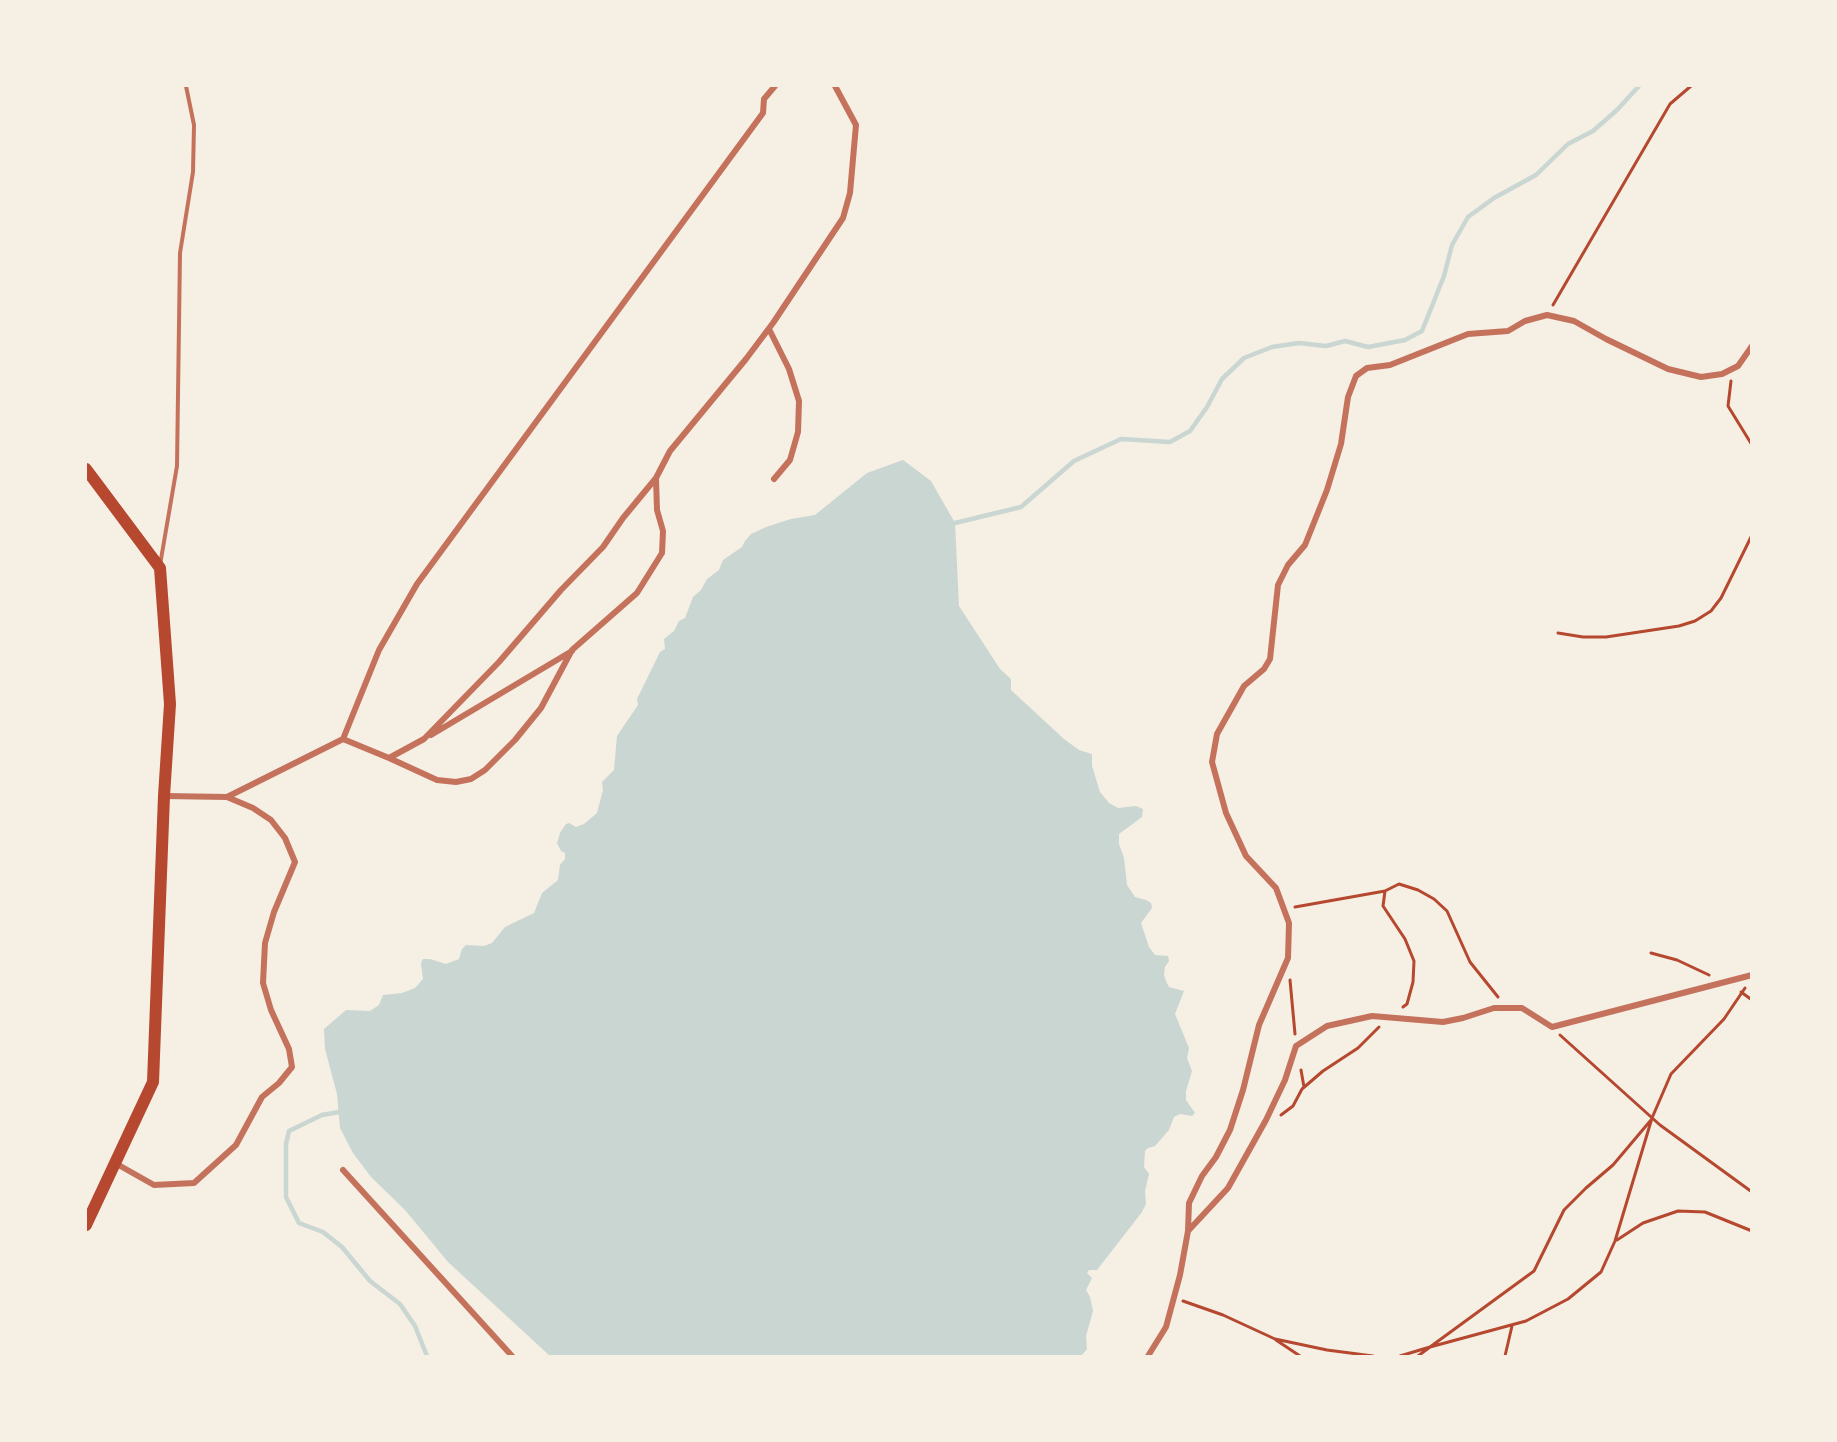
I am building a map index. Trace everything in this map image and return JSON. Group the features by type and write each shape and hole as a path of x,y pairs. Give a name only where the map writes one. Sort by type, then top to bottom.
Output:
{"main road":[{"path":"86,469 159,568 170,704 164,796 153,1082 86,1225"}],"street":[{"path":"227,797 343,739 379,650 417,584 763,113 764,99 775,86"},
{"path":"424,739 499,662 561,590 603,548 623,518 656,478 670,451 769,329 843,218 850,193 856,125 835,86"},
{"path":"1148,1356 1166,1327 1174,1298 1188,1231 1189,1203 1202,1176 1216,1158 1230,1130 1243,1090 1259,1025 1288,958 1289,923 1276,888 1246,856 1226,813 1212,762 1217,734 1244,686 1264,669 1270,659 1278,585 1288,565 1305,545 1327,490 1341,444 1348,397 1356,376 1367,368 1390,365 1468,334 1508,331 1525,321 1547,315 1574,321 1668,369 1701,377 1722,374 1738,366 1752,346"},
{"path":"769,329 789,369 799,401 798,432 790,460 774,479"},
{"path":"389,758 572,650 637,593 662,553 663,531 657,510 656,478"},
{"path":"343,739 437,780 456,782 471,778 485,770 515,740 541,708 572,650"},
{"path":"115,1163 153,1185 194,1183 236,1145 262,1097 279,1083 292,1067 289,1049 271,1010 263,983 264,944 274,912 295,862 285,838 271,820 253,808 227,797 164,796"},
{"path":"1188,1231 1228,1188 1286,1080 1296,1046 1327,1026 1372,1016 1443,1022 1494,1008 1522,1008 1552,1027 1752,975"},
{"path":"344,1170 512,1356"}],"lane":[{"path":"159,568 177,466 180,253 193,172 194,125 186,86"}],"path":[{"path":"1547,315 1670,104 1691,86"},
{"path":"1738,366 1730,384 1728,406 1752,445"},
{"path":"1558,633 1583,637 1606,637 1679,626 1695,621 1711,611 1721,598 1752,535"},
{"path":"1283,909 1385,891 1399,885 1418,890 1447,910 1470,962 1495,995 1522,1008"},
{"path":"1260,1130 1293,1106 1304,1087 1323,1071 1358,1048 1407,1004 1413,982 1414,961 1405,939 1383,906 1385,891"},
{"path":"1651,953 1677,960 1723,981 1752,1000"},
{"path":"1288,958 1296,1046 1304,1087"},
{"path":"1400,1356 1527,1321 1568,1299 1601,1272 1615,1241 1652,1118 1671,1074 1724,1019 1747,986"},
{"path":"1552,1027 1652,1118 1752,1192"},
{"path":"1418,1356 1534,1271 1564,1210 1613,1165 1652,1118"},
{"path":"1615,1241 1643,1223 1678,1210 1705,1212 1752,1231"},
{"path":"1174,1298 1223,1315 1275,1339 1300,1356"},
{"path":"1505,1356 1512,1326"},
{"path":"1275,1339 1327,1350 1373,1356"}],"shaded area":[{"path":"903,460 931,481 955,523 959,606 1000,669 1011,679 1011,690 1064,739 1079,750 1092,754 1092,766 1100,792 1109,803 1118,808 1136,806 1143,809 1142,817 1119,834 1119,844 1124,858 1127,885 1135,897 1151,903 1152,908 1141,923 1149,947 1155,955 1168,956 1169,961 1164,975 1166,981 1169,987 1184,991 1175,1014 1189,1048 1187,1058 1192,1071 1186,1091 1186,1100 1195,1113 1192,1116 1180,1114 1174,1117 1169,1130 1155,1146 1145,1151 1144,1167 1149,1174 1145,1191 1146,1204 1097,1270 1089,1270 1087,1273 1092,1278 1086,1290 1093,1311 1086,1336 1087,1349 1081,1356 550,1356 448,1262 405,1210 371,1177 353,1153 340,1128 337,1094 325,1049 324,1029 346,1010 370,1011 379,1005 383,995 402,993 415,988 423,979 421,963 423,959 446,964 459,959 466,945 484,946 492,943 505,927 534,913 542,893 558,880 560,865 565,859 565,853 561,851 557,843 560,833 566,824 569,823 576,827 584,824 597,813 603,790 602,782 614,770 617,736 638,705 637,699 660,652 665,649 664,639 674,631 679,621 685,618 693,597 701,590 707,579 719,570 723,560 742,547 751,534 791,519 815,515 867,473"}],"waterway":[{"path":"955,523 1021,507 1074,461 1121,439 1170,442 1190,431 1207,407 1222,379 1244,358 1272,347 1299,343 1326,346 1345,341 1368,347 1405,340 1422,331 1444,276 1452,245 1468,217 1494,198 1536,175 1568,144 1593,131 1639,86"},
{"path":"339,1112 322,1115 289,1131 286,1144 286,1197 299,1223 323,1232 342,1247 370,1281 400,1304 415,1326 427,1356"}]}
